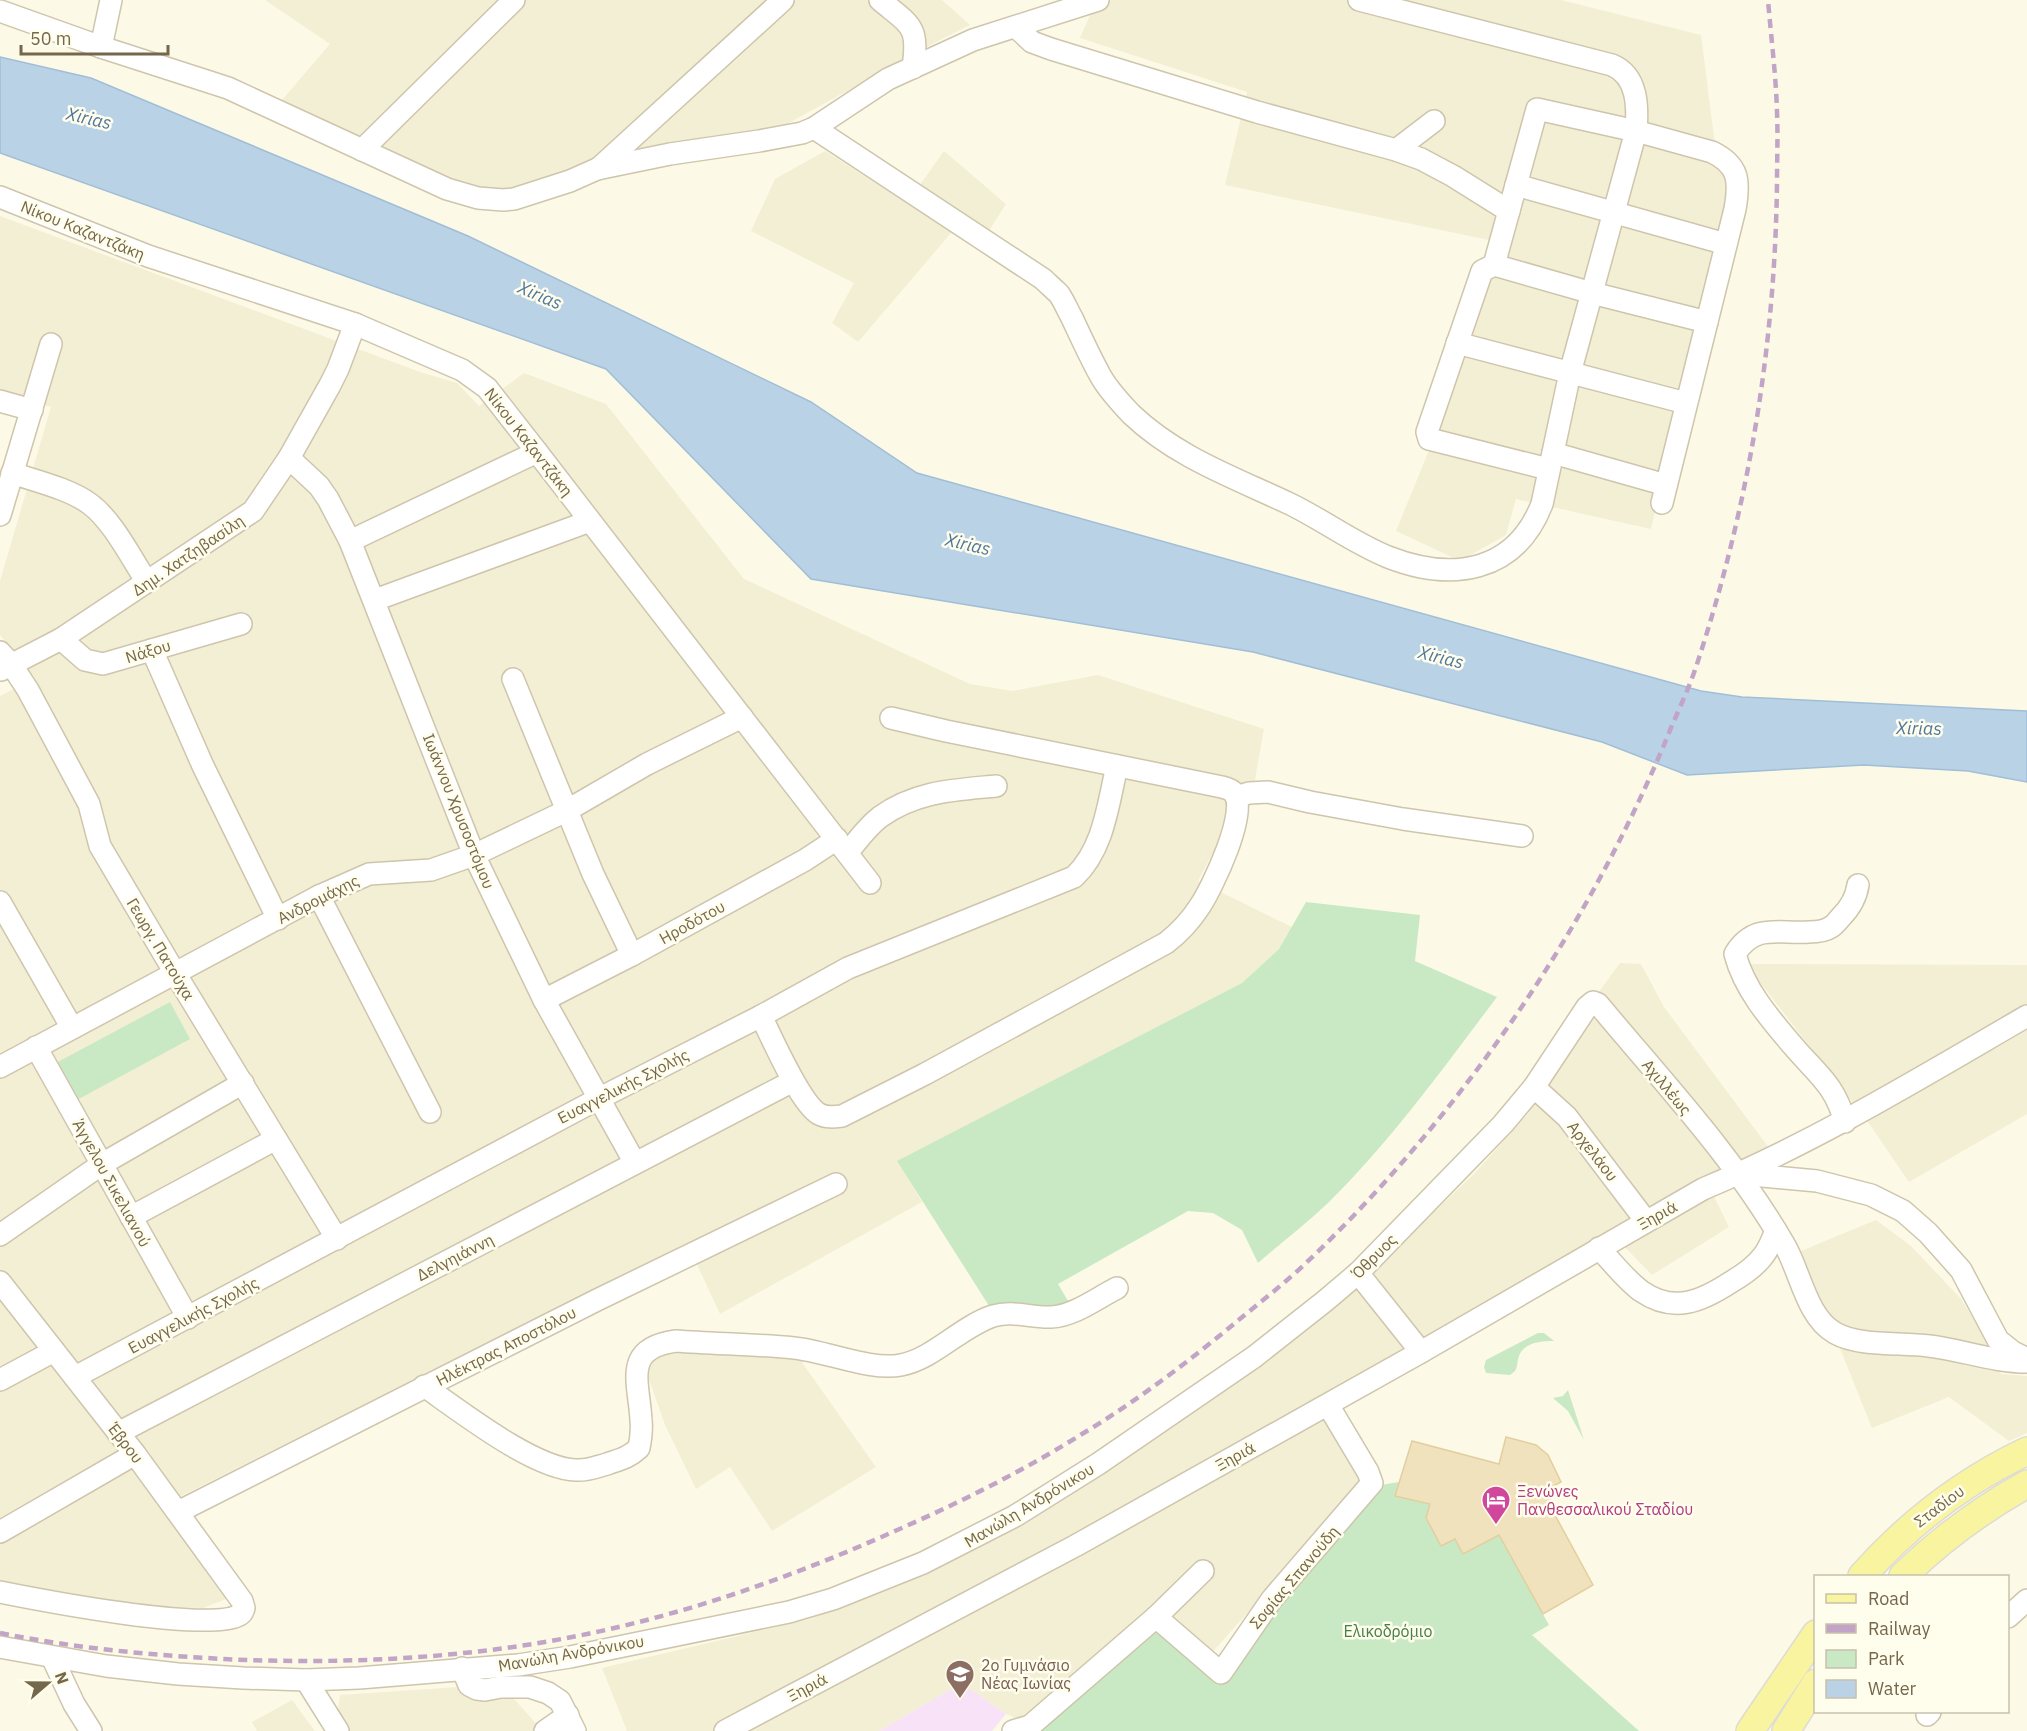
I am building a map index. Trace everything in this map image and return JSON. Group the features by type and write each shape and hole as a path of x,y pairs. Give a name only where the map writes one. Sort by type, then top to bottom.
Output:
{"main road":[{"name":"Σταδίου","path":"1863,1575 1903,1534 1953,1493 2027,1451"},
{"name":"Σταδίου","path":"1904,1575 1986,1509 2027,1485"},
{"path":"1750,1731 1814,1635"},
{"path":"1786,1731 1814,1685"}],"street":[{"path":"101,47 111,0"},
{"path":"362,150 514,0"},
{"path":"597,169 783,0"},
{"path":"880,0 912,28 916,45 913,68"},
{"path":"0,11 228,88 447,189 490,200 502,200 524,197 597,169 670,154 784,137 814,128 888,80 973,40 1098,0"},
{"path":"814,128 1042,279 1060,295 1108,389 1132,415 1165,441 1212,469 1289,503 1387,556 1429,569 1461,571 1486,564 1504,555 1525,536 1542,504 1570,373 1636,131 1638,112 1634,90 1624,73 1618,68 1359,0"},
{"path":"1016,27 1032,42 1051,49 1421,159 1509,211"},
{"path":"1494,265 1537,109 1636,131 1712,152 1723,157 1732,165 1739,189 1707,322 1664,494 1551,461 1429,439 1427,432 1482,270 1494,265 1707,322"},
{"path":"1396,150 1434,121"},
{"path":"1516,185 1726,244"},
{"name":"Νίκου Καζαντζάκη","path":"0,197 148,256 356,324 433,356 478,380 487,388 537,452 870,883"},
{"name":"Δημ. Χατζηβασίλη","path":"4,662 61,639 253,511 289,458 338,369 356,324"},
{"path":"1457,343 1686,403"},
{"path":"0,515 51,344"},
{"path":"0,401 32,410"},
{"path":"350,541 537,452"},
{"name":"Ιωάννου Χρυσοστόμου","path":"289,458 319,486 350,541 474,855 544,1000 635,1163"},
{"path":"12,473 78,496 91,504 109,524 147,582"},
{"path":"375,600 590,521"},
{"name":"Νάξου","path":"61,639 80,657 96,663 107,663 241,624"},
{"path":"152,650 203,765 278,919"},
{"name":"Γεωργ. Πατούχα","path":"4,662 28,690 88,804 100,846 337,1239"},
{"path":"513,679 566,811 632,955"},
{"name":"Ανδρομάχης","path":"0,1067 319,896 369,874 431,870 474,855 566,811 647,764 742,717"},
{"path":"761,1016 793,1081 818,1114 830,1118 842,1116 925,1074 1166,943 1190,919 1207,894 1234,832 1238,818 1236,797 1233,792 1222,787 891,718"},
{"name":"Ευαγγελικής Σχολής","path":"75,1377 848,968 1074,877 1082,869 1101,833 1117,766"},
{"name":"Ηροδότου","path":"544,1000 632,955 805,860 842,845 880,818 916,798 933,792 996,786"},
{"path":"1236,797 1249,793 1268,792 1403,819 1522,836"},
{"path":"1845,1122 1840,1102 1830,1086 1794,1047 1751,991 1738,968 1735,954 1748,938 1761,932 1816,932 1831,927 1848,910 1857,894 1858,885"},
{"path":"319,896 430,1112"},
{"path":"0,902 72,1028"},
{"name":"Όθρυος","path":"1106,1459 1254,1357 1358,1273 1503,1124 1534,1086 1587,1006 1593,1002"},
{"name":"Αχιλλέως","path":"1593,1002 1598,1004 1740,1174 1785,1244 1817,1315 1834,1333 1863,1341 1929,1346 2012,1362 2027,1361"},
{"name":"Ξηριά","path":"725,1731 1075,1546 1328,1405 1703,1189 1740,1174 1845,1122 2027,1016"},
{"name":"Άγγελου Σικελιανού","path":"36,1047 188,1318"},
{"name":"Δελγηιάννη","path":"118,1433 793,1081"},
{"path":"0,1235 102,1164 243,1083"},
{"name":"Αρχελάου","path":"1534,1086 1567,1117 1646,1221"},
{"path":"130,1217 276,1139"},
{"path":"1740,1174 1817,1180 1871,1195 1903,1211 1928,1233 1961,1270 1998,1340 2027,1361"},
{"name":"Ηλέκτρας Αποστόλου","path":"178,1512 424,1386 836,1184"},
{"path":"1599,1248 1641,1291 1669,1302 1692,1303 1713,1294 1743,1275 1765,1254 1776,1231"},
{"path":"1358,1273 1421,1352"},
{"name":"Έβρου","path":"0,1282 135,1454 242,1601 244,1608 241,1614 233,1618 191,1620 44,1601 0,1592"},
{"path":"424,1386 489,1430 541,1461 566,1469 590,1470 629,1457 639,1448 641,1419 636,1377 638,1364 644,1354 661,1343 676,1341 795,1348 879,1365 898,1366 910,1363 991,1317 1022,1313 1051,1317 1064,1315 1117,1287"},
{"path":"0,1380 54,1351"},
{"name":"Σοφίας Σπανούδη","path":"1156,1617 1221,1673 1272,1599 1372,1483 1368,1472 1328,1405"},
{"path":"0,1532 135,1454"},
{"name":"Μανώλη Ανδρόνικου","path":"0,1647 106,1666 178,1674 306,1680 518,1665 570,1657 807,1607 923,1563 955,1548 1015,1516 1106,1459"},
{"path":"1012,1731 1030,1726 1156,1617 1203,1571"},
{"path":"2009,1615 2027,1600"},
{"path":"52,1657 74,1704 91,1731"},
{"path":"462,1668 469,1685 477,1689 520,1687 539,1689 555,1696 572,1723 545,1731"},
{"path":"306,1680 338,1731"}],"shaded area":[{"path":"265,0 942,0 970,25 778,129 506,191 468,186 380,154 282,100 330,44"},
{"path":"1112,0 1561,0 1701,35 1717,160 1732,187 1651,529 1516,499 1506,535 1460,561 1396,531 1438,428 1488,282 1499,275 1508,244 1225,185 1247,92 1080,38 1093,8"},
{"path":"825,151 907,203 944,151 1006,204 988,232 963,219 858,342 832,323 854,283 751,231 775,179"},
{"path":"0,216 420,372 457,383 479,406 524,373 606,404 744,579 970,684 1012,691 1098,675 1264,729 1254,785 1231,781 1225,830 1198,881 1292,927 1279,949 1242,983 898,1161 922,1202 720,1314 687,1243 159,1507 229,1598 203,1608 161,1607 0,1583 0,696 35,678 0,635 0,581 51,407 0,392"},
{"path":"1620,963 1641,964 1664,1007 1769,1148 1706,1180 1729,1227 1652,1275 1611,1233 1321,1404 1365,1481 1209,1656 1022,1721 1006,1714 962,1683 879,1731 627,1731 602,1668 810,1619 867,1596 1174,1420 1285,1346 1366,1276 1474,1174 1527,1115 1541,1089 1589,1023 1608,1005 1598,993"},
{"path":"1746,964 2027,965 2027,1114 1909,1182 1870,1125"},
{"path":"1876,1220 1911,1246 1961,1299 1998,1358 2001,1374 2027,1376 2027,1433 2009,1441 1949,1397 1872,1428 1801,1251"},
{"path":"669,1350 796,1354 876,1467 772,1531 730,1467 696,1489 665,1425 646,1371 657,1358"},
{"name":"2ο Γυμνάσιο Νέας Ιωνίας","path":"962,1683 1006,1714 992,1731 879,1731"},
{"path":"458,1687 467,1697 514,1699 543,1731 349,1731 337,1717 340,1695"},
{"path":"292,1700 315,1731 257,1731 252,1722"}],"green space":[{"path":"1306,902 1420,915 1415,961 1497,997 1374,1154 1328,1203 1258,1263 1242,1230 1213,1213 1188,1211 1058,1284 1071,1306 991,1309 897,1161 1242,983 1279,949"},
{"path":"170,1002 190,1039 75,1101 54,1064"},
{"path":"1538,1333 1544,1333 1554,1341 1529,1345 1521,1351 1517,1367 1510,1375 1486,1373 1484,1367 1486,1360"},
{"path":"1568,1390 1584,1440 1568,1411 1553,1398 1563,1396"},
{"name":"Ελικοδρόμιο","path":"1399,1482 1396,1496 1430,1504 1426,1518 1441,1546 1455,1539 1464,1554 1499,1535 1549,1625 1532,1635 1639,1731 1027,1731 1156,1624 1224,1678 1292,1590 1381,1485"}],"water":[{"name":"Xirias","path":"0,57 91,78 468,236 811,402 917,473 1701,691 1742,697 2027,711 2027,782 1968,771 1864,765 1687,775 1602,742 1253,652 811,579 606,369 0,153"}],"building":[{"name":"Ξενώνες Πανθεσσαλικού Σταδίου","path":"1506,1437 1536,1445 1548,1455 1561,1482 1546,1490 1552,1502 1549,1504 1593,1585 1543,1614 1499,1535 1463,1554 1455,1539 1441,1546 1426,1518 1430,1504 1395,1496 1412,1441 1499,1464"}],"railway":[{"path":"0,1633 84,1647 168,1655 224,1659 340,1661 456,1654 533,1644 580,1636 672,1613 717,1600 807,1568 943,1509 1014,1474 1060,1448 1144,1394 1203,1349 1298,1270 1366,1203 1422,1140 1474,1074 1523,1005 1582,911 1617,846 1649,779 1692,677 1714,608 1744,488 1755,428 1771,306 1775,245 1777,121 1768,0"}],"place":[{"name":"Ξενώνες Πανθεσσαλικού Σταδίου","path":"1496,1526"},
{"name":"2ο Γυμνάσιο Νέας Ιωνίας","path":"960,1700"}]}
